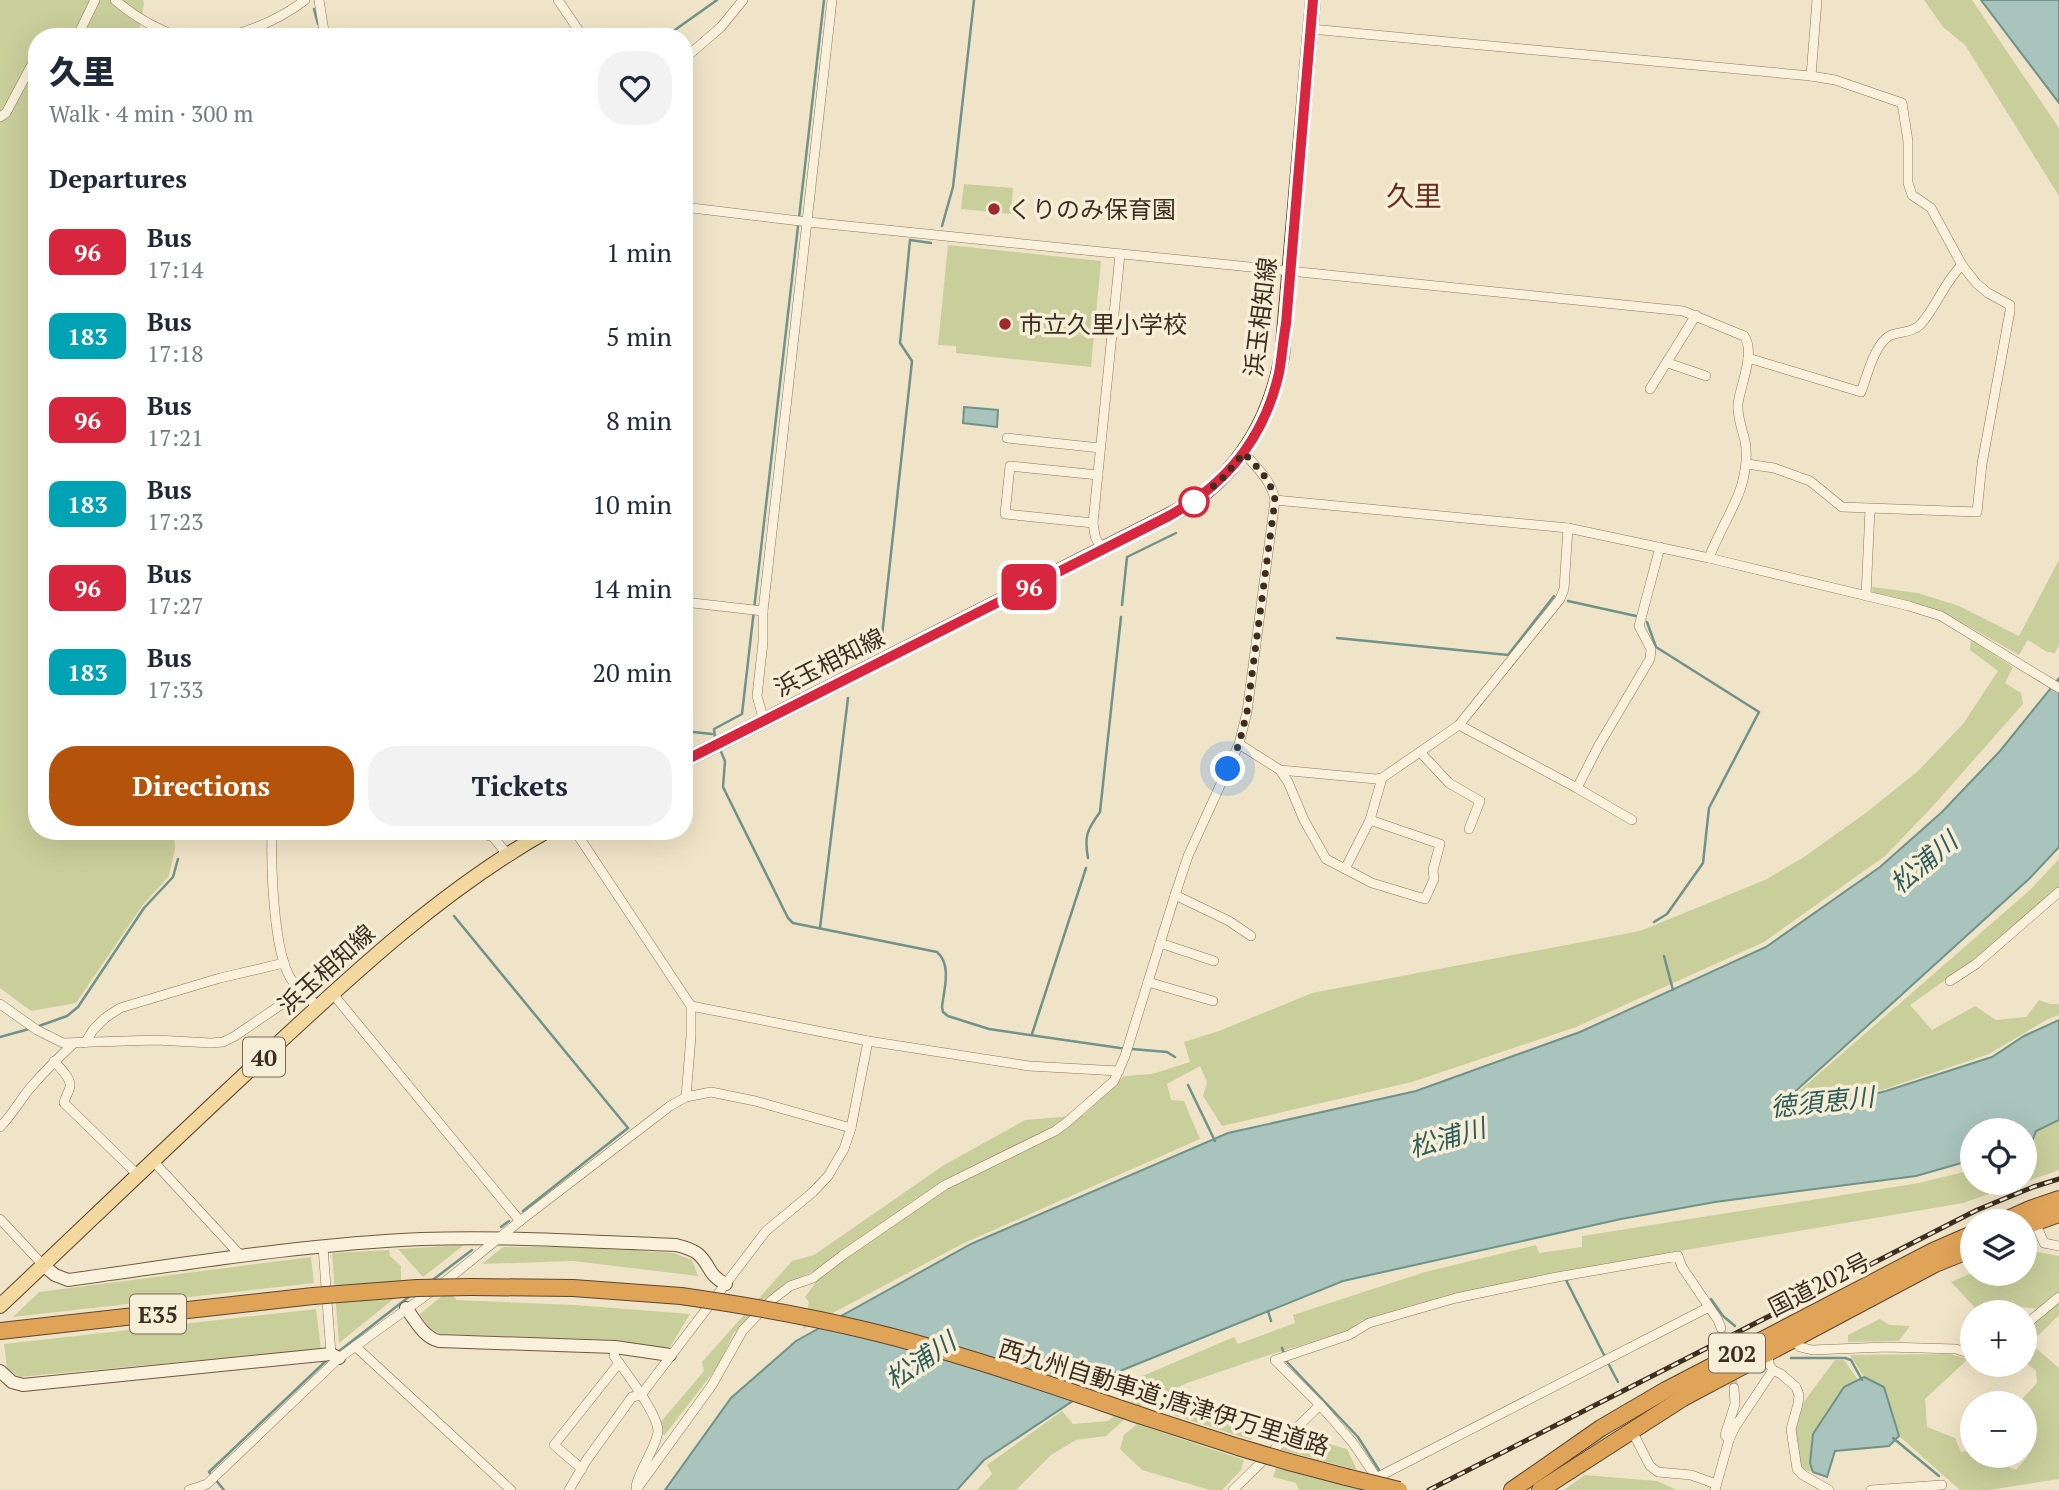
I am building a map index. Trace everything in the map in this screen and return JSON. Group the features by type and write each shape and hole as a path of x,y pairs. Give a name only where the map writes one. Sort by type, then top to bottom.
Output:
{"highway":[{"path":"2037,1214 2059,1199"},
{"path":"2037,1218 2059,1214"},
{"name":"国道202号","path":"1540,1490 1631,1429 1765,1346 1933,1251 1960,1239"},
{"name":"国道202号","path":"1512,1490 1601,1428 1666,1390 1765,1346 1793,1339 1960,1254"},
{"name":"西九州自動車道;唐津伊万里道路","path":"1,1331 313,1296 417,1288 573,1288 681,1296 746,1306 870,1332 937,1350 1238,1447 1399,1490"}],"main road":[{"name":"浜玉相知線","path":"693,756 1195,501 1221,480 1244,453 1264,416 1279,373 1286,324 1313,0"},
{"name":"浜玉相知線","path":"0,1306 332,993 407,928 532,840"}],"street":[{"path":"81,28 95,0"},
{"path":"115,0 134,17 157,28"},
{"path":"257,28 305,0"},
{"path":"319,0 324,28"},
{"path":"558,0 577,28"},
{"path":"693,53 722,27 743,0"},
{"path":"764,721 757,696 763,642 758,611 802,221 832,0"},
{"path":"1811,76 1817,0"},
{"path":"1311,29 1811,76 1835,80 1902,103 1908,141 1908,183 1913,195 1931,208 1962,265 1976,283 2010,305 1982,464 1977,512 1842,507 1810,481 1774,468 1747,464"},
{"path":"0,117 6,113 28,72"},
{"path":"693,208 1683,311 1696,315 1744,336 1749,346 1738,405 1747,464 1741,488 1709,558"},
{"path":"1101,549 1093,523 1120,254"},
{"path":"1748,358 1861,392 1884,339 1918,327 1932,311 1962,265"},
{"path":"1650,389 1696,315"},
{"path":"1668,363 1706,376"},
{"path":"1007,438 1100,448"},
{"path":"636,1490 712,1385 743,1329 772,1300 790,1286 813,1279 843,1255 945,1185 1055,1131 1114,1081 1130,1041 1188,856 1239,744 1247,712 1275,500 1267,478 1244,453"},
{"path":"1093,523 1005,514 1010,466 1098,475"},
{"path":"1275,500 1568,528 1709,558 1941,616 2059,688"},
{"path":"1866,596 1870,509"},
{"path":"1280,770 1382,778 1459,725 1560,599 1568,528"},
{"path":"1577,788 1650,659 1651,649 1639,626 1661,547"},
{"path":"1026,589 1033,603"},
{"path":"693,603 758,611"},
{"path":"1459,725 1632,820"},
{"path":"1239,744 1280,770 1326,859 1372,883 1425,899 1434,879 1433,870 1440,844 1370,820"},
{"path":"1420,752 1449,783 1480,801 1469,829"},
{"path":"1345,869 1370,820 1382,778"},
{"path":"272,840 271,863 278,935 284,962 290,977 318,1006"},
{"path":"497,840 508,855"},
{"path":"581,840 691,1006 686,1097"},
{"path":"1950,981 1976,964 2059,892"},
{"path":"1175,895 1229,921 1251,936"},
{"path":"1160,943 1214,961"},
{"path":"85,1043 105,1018 120,1008 284,962"},
{"path":"1148,982 1213,1001"},
{"path":"0,1004 51,1039 63,1043 156,1041 211,1044 223,1042 301,991"},
{"path":"332,993 520,1221"},
{"path":"691,1006 868,1041 1030,1066 1119,1071"},
{"path":"569,1490 632,1397 640,1395 766,1231 828,1176 844,1149 851,1128 868,1041"},
{"path":"0,1127 54,1061 73,1044"},
{"path":"54,1061 70,1082 64,1102 139,1176"},
{"path":"189,1490 209,1485 335,1356 355,1346 447,1280 670,1106 686,1097 711,1092 755,1101 851,1128"},
{"path":"154,1162 241,1256"},
{"path":"0,1219 43,1265 55,1275 68,1280 323,1247 419,1240 500,1238 676,1245 696,1252 702,1257 712,1276 726,1284"},
{"path":"2037,1231 2044,1243 2059,1246"},
{"path":"323,1247 335,1356"},
{"path":"1385,1490 1353,1443 1275,1360 1349,1335 1369,1323 1456,1298 1678,1256 1682,1267 1721,1328"},
{"path":"2037,1315 2059,1297"},
{"path":"1376,1478 1709,1307"},
{"path":"406,1308 424,1333 439,1341 615,1347 670,1355"},
{"path":"1793,1339 1800,1347 1812,1350 1942,1348 1960,1350"},
{"path":"355,1346 511,1490"},
{"path":"1765,1346 1773,1370 1796,1387 1799,1395 1791,1429 1797,1469 1829,1490"},
{"path":"615,1347 614,1356 653,1415 658,1431 639,1473 636,1490"},
{"path":"0,1371 12,1382 23,1385 335,1356"},
{"path":"582,1469 554,1445 619,1363"},
{"path":"1631,1429 1653,1469 1658,1472 1691,1475 1716,1487 1735,1427 1773,1370"},
{"path":"1729,1440 1725,1435 1735,1404 1734,1388"},
{"path":"1233,1490 1320,1405"},
{"path":"1871,1490 1942,1485"}],"green space":[{"path":"0,0 143,0 140,28 28,28 28,840 174,840 175,849 169,876 142,906 76,1003 31,1011 0,988"},
{"path":"1924,0 1972,0 2059,128 2059,196 1965,45 1943,27"},
{"path":"964,184 1013,188 1011,214 961,209"},
{"path":"948,245 1101,261 1091,367 956,353 956,346 938,345"},
{"path":"2059,560 2059,645 2055,653 2047,652 2028,640 2019,655 1943,612 1913,602 1873,594 1872,587 1918,593 1959,606 2019,636"},
{"path":"1971,640 2013,667 2005,683 2021,693 2023,704 1885,856 1764,942 1576,1027 1412,1082 1222,1126 1203,1096 1207,1082 1200,1066 1167,1084 1171,1100 1184,1101 1200,1139 962,1244 803,1329 809,1302 805,1297 819,1278 812,1272 785,1283 733,1334 718,1366 664,1436 659,1424 704,1371 702,1362 792,1261 814,1255 944,1165 1025,1120 1084,1115 1124,1076 1152,1074 1190,1062 1184,1042 1219,1031 1312,993 1640,931 1765,880 1804,857 1918,771 1963,724 1998,671 1970,650"},
{"path":"2059,859 2059,889 2006,935 1910,1005 1932,1030 1975,1006 1996,1020 2026,1017 2039,1000 2059,1004 2059,1015 1989,1054 1885,1089 1789,1109 1782,1106 2030,890"},
{"path":"2059,1120 2059,1170 2037,1178 2037,1131"},
{"path":"1960,1173 1960,1195 1986,1195 1963,1203 1557,1272 1445,1296 1363,1320 1348,1331 1187,1383 1138,1407 1106,1436 1076,1440 1051,1455 1016,1490 977,1490 992,1474 987,1465 1062,1411 1073,1424 1108,1421 1134,1399 1126,1383 1234,1337 1238,1344 1295,1323 1293,1315 1425,1272 1536,1245 1539,1253 1582,1247 1582,1236 1919,1183"},
{"path":"464,1245 423,1277 398,1249"},
{"path":"503,1247 574,1247 674,1253 692,1260 698,1276 573,1261 482,1264"},
{"path":"389,1250 390,1256 401,1266 401,1293 339,1343 332,1253"},
{"path":"2037,1252 2059,1256 2059,1315 2038,1336 2037,1300 1968,1300 1951,1282 1960,1278 1960,1286 2037,1286"},
{"path":"311,1257 314,1283 13,1317 39,1292"},
{"path":"448,1291 457,1300 690,1314 668,1350 615,1340 441,1334 429,1328 420,1314"},
{"path":"316,1309 321,1349 19,1377 7,1369 4,1344"},
{"path":"1880,1319 1889,1325 1910,1326 1899,1341 1848,1342 1848,1335"},
{"path":"2037,1349 2059,1368 2059,1479 1989,1490 1960,1490 1899,1436 1884,1387 1864,1377 1850,1355 1950,1354 1960,1357 1960,1366 1925,1399 1927,1427 1955,1438 1960,1450 1960,1468 2037,1468 2037,1391 2029,1391 2037,1383"},
{"path":"1835,1360 1844,1360 1858,1380 1844,1387 1810,1463 1813,1472 1801,1469 1794,1425 1803,1403"},
{"path":"1184,1395 1184,1407 1254,1430 1251,1440 1155,1409"},
{"path":"1137,1424 1244,1460 1241,1470 1222,1490 1210,1490 1142,1470 1120,1449 1124,1435"},
{"path":"1297,1435 1347,1449 1357,1470 1282,1450"},
{"path":"1276,1468 1364,1490 1299,1490 1296,1483 1273,1477"},
{"path":"1585,1475 1657,1481 1677,1490 1564,1490"}],"water":[{"path":"1981,0 2059,0 2059,103"},
{"path":"964,407 998,410 997,427 963,423"},
{"name":"松浦川","path":"2059,678 2059,847 2030,878 1778,1107 1786,1112 1886,1091 1992,1057 2024,1036 2059,1020 2059,1120 2037,1131 2037,1118 1960,1118 1960,1163 1916,1176 1715,1202 1621,1219 1343,1281 1115,1373 984,1460 957,1490 665,1490 731,1398 796,1341 971,1244 1228,1133 1416,1091 1580,1032 1766,947 1880,867 1942,812 2000,751"},
{"path":"1864,1377 1884,1387 1899,1436 1889,1446 1835,1451 1827,1477 1813,1472 1810,1463 1813,1434 1844,1387"}],"waterway":[{"path":"678,28 717,0"},
{"path":"715,738 714,729 742,714 824,0"},
{"path":"942,226 953,187 974,0"},
{"path":"314,9 318,24"},
{"path":"837,667 881,645 912,361 900,343 910,240 931,243"},
{"path":"1122,605 1127,557 1176,533"},
{"path":"1337,638 1508,655 1554,596"},
{"path":"1568,601 1636,616"},
{"path":"1088,858 1088,834 1100,812 1121,617"},
{"path":"1647,622 1656,647 1759,712 1709,808 1703,863 1667,914 1654,922"},
{"path":"820,928 848,698"},
{"path":"693,732 712,734"},
{"path":"719,747 725,761 723,787 788,918 793,923 937,952 942,957 946,970 942,1007 948,1016 989,1029 1167,1052 1175,1057"},
{"path":"36,1027 67,1016 78,1007 144,908 173,877 178,859"},
{"path":"1032,1034 1086,868"},
{"path":"454,916 628,1128 523,1211"},
{"path":"1664,956 1673,990"},
{"path":"0,1037 29,1029"},
{"path":"1188,1085 1215,1141"},
{"path":"501,1227 509,1221"},
{"path":"430,1282 472,1250"},
{"path":"1569,1279 1566,1280 1604,1355"},
{"path":"338,1352 410,1296"},
{"path":"1711,1299 1723,1316 1735,1326"},
{"path":"1268,1311 1271,1321"},
{"path":"1282,1348 1287,1362 1358,1437 1379,1470"},
{"path":"1791,1358 1845,1358 1851,1360 1862,1380"},
{"path":"224,1490 209,1472 327,1360"},
{"path":"1608,1363 1618,1382"},
{"path":"1893,1438 1939,1476"}],"tunnel":[{"path":"1721,1328 1734,1388"}],"railway":[{"path":"1429,1490 1977,1210 2059,1179"}],"bus line":[{"name":"96","path":"693,756 1167,517 1195,501 1234,466 1264,416 1279,373 1286,324 1313,0"}],"place":[{"name":"くりのみ保育園","path":"994,209"},
{"name":"市立久里小学校","path":"1005,324"}],"district":[{"name":"久里","path":"1414,195"}],"route":[{"path":"1194,502 1221,480 1244,453 1267,478 1275,500 1247,712 1239,744 1228,769"}],"water label":[{"name":"徳須恵川","path":"1822,1101"}]}
